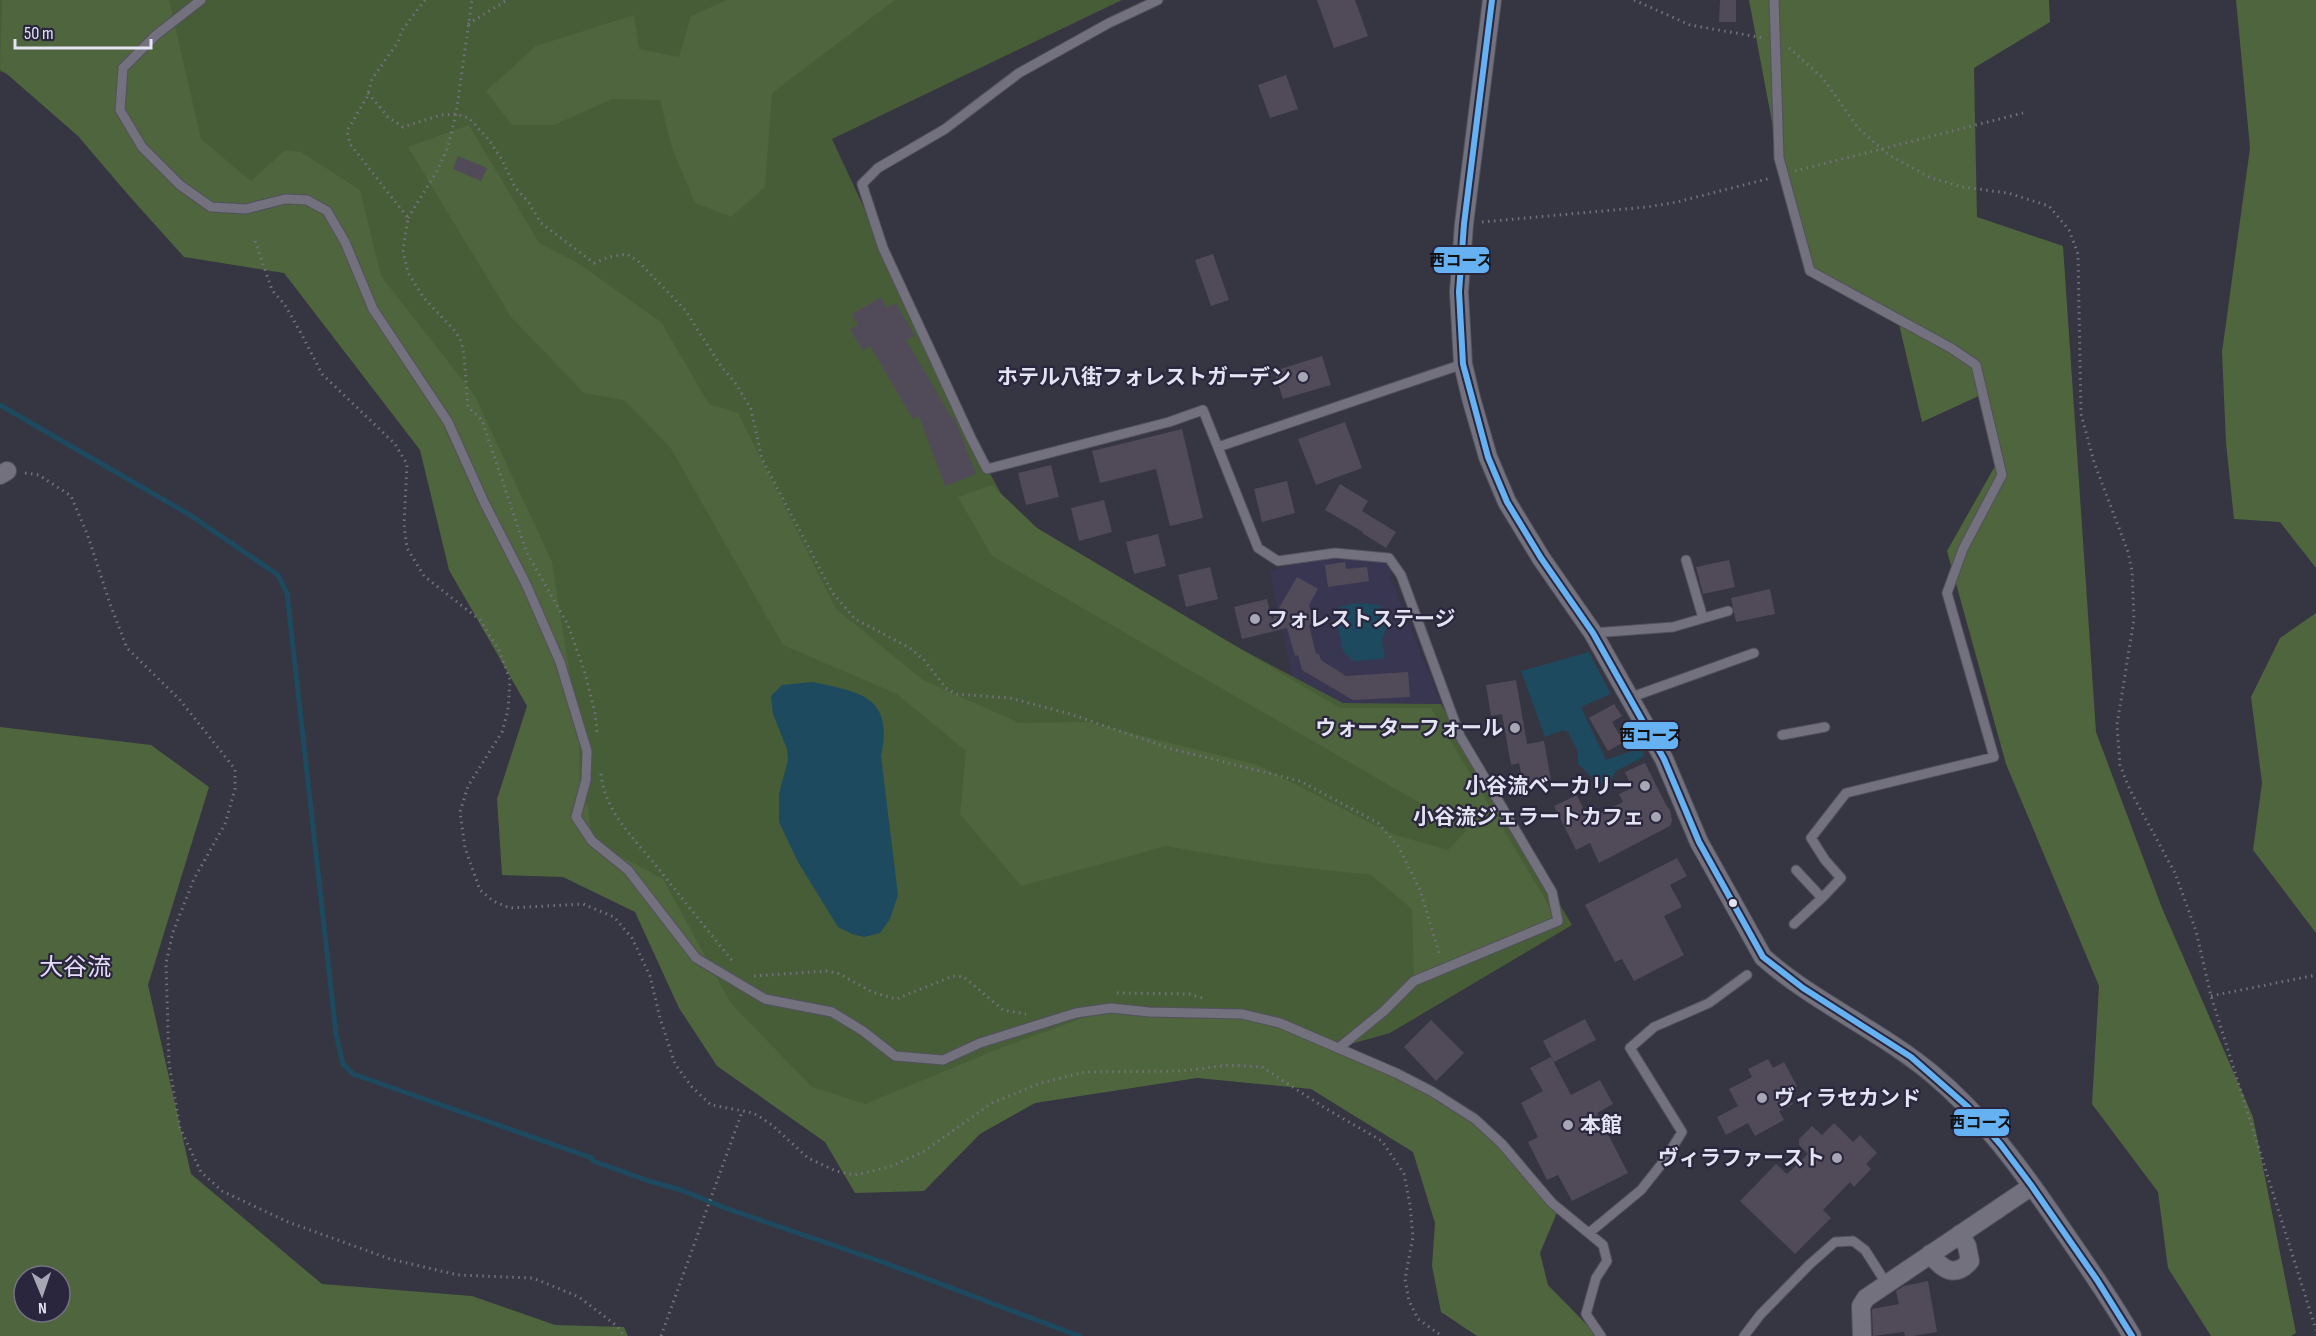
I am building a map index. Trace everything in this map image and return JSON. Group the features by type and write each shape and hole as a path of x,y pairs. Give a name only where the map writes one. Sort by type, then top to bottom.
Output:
{"street":[{"path":"1492,0 1464,224 1459,292 1463,364 1488,457 1506,502 1541,558 1593,633 1664,759 1699,842 1763,957 1779,972 1864,1026 1931,1073 1991,1131 2032,1185 2112,1300 2132,1336"},
{"path":"1862,1336 1861,1306 1866,1298 2032,1185"},
{"path":"1930,1254 1942,1267 1958,1270 1964,1267 1970,1261 1970,1253 1960,1234"}],"lane":[{"path":"201,0 156,35 123,69 120,110 142,147 180,185 211,207 246,209 285,199 307,200 327,211 345,242 373,309 448,422 484,502 526,584 560,662 586,751 586,780 576,817 592,841 628,870 696,958 765,999 832,1012 863,1031 895,1056 943,1060 980,1043 1076,1013 1111,1008 1149,1012 1242,1014 1280,1023 1340,1047 1431,1091 1475,1119 1502,1144 1552,1203 1603,1245 1607,1261 1596,1278 1586,1314 1601,1336"},
{"path":"1158,0 1109,23 1019,73 945,129 878,168 862,184 883,248 987,469 1169,422 1203,410 1258,548 1278,561 1335,553 1389,558 1401,575 1460,736 1552,892 1558,921 1414,981 1384,1011 1340,1047"},
{"path":"1774,0 1779,158 1810,271 1951,348 1976,365 2002,475 1963,549 1947,593 1994,757 1846,793 1811,838 1825,861 1841,878 1794,924"},
{"path":"1218,447 1463,364"},
{"path":"1686,560 1703,618"},
{"path":"1593,633 1673,627 1728,611"},
{"path":"1629,698 1754,653"},
{"path":"1782,735 1824,727"},
{"path":"1796,870 1822,898"},
{"path":"1589,1233 1641,1190 1664,1161 1682,1132 1630,1048 1654,1027 1709,1003 1747,975"},
{"path":"1744,1336 1760,1315 1835,1242 1853,1241 1865,1250 1886,1283"}],"path":[{"path":"408,218 350,144 347,131 368,93 372,79 398,42 402,30 425,0"},
{"path":"472,0 456,114 448,147 441,164 408,218 403,250 408,273 424,298 455,331 461,341 468,407 482,420 526,551 568,625 585,673 595,713 597,736"},
{"path":"468,24 507,0"},
{"path":"1634,0 1690,25 1768,39"},
{"path":"1786,46 1822,77 1859,129 1889,155 1929,177 1962,187 2008,194 2049,206 2069,230 2078,254 2081,414 2094,462 2128,552 2132,571 2134,619 2117,726 2120,765 2130,790 2175,873 2196,931 2211,996 2316,1330"},
{"path":"368,93 388,117 403,127 441,115 456,114 468,118 489,140 502,160 515,188 529,203 541,223 559,239 594,263 609,256 627,254 638,261 686,310 751,409 762,459 832,592 855,619 910,648 924,660 946,688 956,694 1010,698 1070,714 1172,749 1300,781 1378,823 1398,846 1420,890 1444,969"},
{"path":"1792,172 2023,113"},
{"path":"1464,224 1647,207 1677,202 1780,175"},
{"path":"255,241 272,290 296,325 322,374 395,444 407,464 404,525 407,548 424,576 480,620 499,650 510,680 508,710 502,732 468,786 460,812 465,848 480,890 493,901 510,908 584,904 614,917 632,938 650,976 660,1018 675,1064 692,1087 711,1105 757,1115 772,1125 808,1158 836,1171 855,1174 889,1167 923,1152 992,1103 1041,1083 1085,1072 1183,1071 1228,1065 1262,1067 1325,1108 1382,1141 1404,1174 1410,1204 1413,1237 1405,1279 1409,1301 1418,1319 1442,1336"},
{"path":"4,473 39,475 71,496 88,536 110,604 128,648 180,700 235,769 236,789 225,824 194,879 173,932 166,963 169,1064 180,1128 201,1172 222,1191 288,1222 390,1259 458,1275 532,1278 579,1297 616,1326 624,1336"},
{"path":"601,772 602,784 616,817 735,965"},
{"path":"749,976 827,971 840,974 872,992 896,999 952,976 964,976 1003,1010 1028,1014"},
{"path":"2211,996 2316,975"},
{"path":"1108,993 1189,994 1208,999"},
{"path":"661,1336 742,1111"}],"shaded area":[{"path":"1324,552 1393,562 1390,577 1441,704 1343,703 1292,677 1270,571"}],"green space":[{"path":"0,0 1122,0 832,139 974,444 1023,534 1343,703 1441,704 1572,925 1390,1033 1340,1047 1063,1052 903,1144 745,1056 627,883 551,825 526,584 193,149 0,71"},
{"path":"2,0 169,0 201,139 251,181 285,150 301,152 360,190 381,276 475,396 552,562 579,732 580,798 588,806 592,841 663,879 730,1002 812,1087 865,1104 1003,1047 1111,1008 1263,1016 1340,1047 1486,1126 1558,1210 1540,1253 1548,1285 1598,1336 1477,1336 1441,1312 1432,1266 1435,1223 1413,1152 1311,1089 1197,1078 1035,1103 980,1134 924,1191 855,1193 825,1142 717,1066 679,1008 635,912 563,877 502,875 497,799 527,706 449,570 420,450 284,273 184,257 78,136 0,68"},
{"path":"727,0 895,0 772,93 765,187 731,217 695,203 672,148 660,100 612,99 554,125 512,125 486,91 536,46 634,15 639,49 679,57 691,16"},
{"path":"1749,0 2049,0 2050,22 1974,68 1977,217 2063,246 2096,732 2162,908 2253,1117 2296,1333 2291,1336 2211,1336 2168,1268 2158,1192 2092,1104 2099,986 2006,764 1947,551 1999,459 1981,395 1922,422 1898,320 1810,271 1786,196"},
{"path":"2236,0 2316,0 2316,568 2280,522 2234,519 2226,443 2222,352 2250,148"},
{"path":"469,125 539,243 578,263 661,322 709,404 738,413 836,609 923,680 1019,723 1087,722 1258,765 1392,834 1448,850 1467,830 992,556 958,497 992,485 1037,528 1340,708 1431,708 1558,921 1414,981 1412,909 1371,875 1264,863 1166,846 1021,886 960,814 966,751 897,694 783,645 670,447 624,400 584,393 511,317 408,147"},
{"path":"2316,613 2316,933 2253,850 2262,783 2251,697 2280,638"},
{"path":"0,727 151,745 209,787 148,985 191,1174 322,1284 472,1296 555,1325 624,1327 628,1336 0,1336"}],"water":[{"path":"1356,603 1379,605 1385,615 1387,626 1382,641 1385,657 1382,659 1353,661 1343,651 1337,622 1339,607"},
{"path":"1589,652 1611,694 1581,707 1606,760 1640,748 1645,756 1616,771 1610,781 1599,784 1578,764 1578,752 1568,732 1563,730 1545,737 1521,671"},
{"path":"812,682 845,689 869,700 878,709 882,721 884,736 881,756 898,895 890,919 880,933 864,937 838,927 798,862 779,822 779,794 788,760 787,749 773,714 771,696 782,685"}],"building":[{"path":"1317,0 1355,0 1368,36 1334,48"},
{"path":"1720,0 1736,0 1736,22 1719,22"},
{"path":"1286,75 1298,109 1270,118 1258,85"},
{"path":"458,156 487,168 481,181 453,169"},
{"path":"1213,254 1229,300 1211,306 1195,260"},
{"path":"881,297 887,308 896,303 915,336 906,340 952,418 954,417 976,474 945,486 919,416 913,419 870,346 863,351 850,329 858,325 852,314"},
{"path":"1322,356 1331,385 1283,399 1274,371"},
{"path":"1345,422 1362,468 1316,485 1298,439"},
{"path":"1182,429 1203,518 1170,526 1156,469 1100,483 1092,451"},
{"path":"1051,465 1059,497 1026,505 1018,473"},
{"path":"1287,481 1295,513 1262,522 1254,489"},
{"path":"1340,484 1368,501 1362,511 1396,532 1386,548 1325,510"},
{"path":"1104,500 1112,532 1079,541 1071,508"},
{"path":"1158,534 1166,566 1134,574 1126,542"},
{"path":"1729,560 1735,587 1703,594 1696,567"},
{"path":"1345,562 1346,569 1367,567 1369,581 1328,587 1325,565"},
{"name":"フォレストステージ","path":"1210,567 1218,599 1186,607 1178,575"},
{"path":"1297,577 1318,589 1309,605 1314,624 1309,625 1316,654 1319,654 1321,660 1346,676 1408,672 1410,697 1353,700 1302,670 1298,655 1295,656 1287,628 1242,639 1234,607 1267,599 1272,620"},
{"path":"1770,589 1775,614 1736,622 1731,598"},
{"name":"ウォーターフォール","path":"1516,680 1527,744 1544,741 1551,780 1523,784 1519,763 1511,765 1502,714 1491,716 1486,685"},
{"path":"1614,704 1622,716 1612,722 1624,742 1608,751 1589,718"},
{"path":"1645,763 1670,810 1672,821 1670,826 1599,863 1590,843 1576,850 1554,806 1577,795 1588,819 1623,802 1619,794 1632,788 1625,772"},
{"path":"1677,858 1687,876 1670,885 1682,907 1664,916 1684,955 1634,981 1622,959 1615,962 1585,905"},
{"path":"1585,1019 1596,1040 1554,1062 1543,1041"},
{"path":"1431,1020 1464,1053 1436,1081 1404,1047"},
{"name":"本館","path":"1551,1057 1571,1095 1600,1080 1613,1104 1597,1113 1628,1173 1572,1201 1558,1175 1547,1180 1528,1142 1538,1137 1521,1103 1543,1091 1530,1068"},
{"name":"ヴィラセカンド","path":"1768,1059 1773,1068 1784,1062 1797,1086 1787,1092 1793,1104 1779,1111 1784,1120 1755,1136 1748,1123 1726,1135 1717,1117 1738,1106 1729,1089 1752,1077 1748,1069"},
{"path":"1834,1123 1853,1142 1860,1135 1877,1153 1866,1164 1871,1169 1854,1187 1850,1182 1823,1210 1831,1218 1795,1254 1740,1201 1776,1164 1787,1174 1808,1154 1799,1145 1799,1139 1812,1126 1822,1135"},
{"path":"1928,1281 1937,1332 1913,1336 1905,1336 1904,1332 1873,1336 1872,1309 1899,1304 1896,1291 1904,1286"}],"waterway":[{"path":"0,405 190,515 278,575 287,593 336,1034 343,1064 353,1074 885,1263 1079,1336"}],"transit line":[{"name":"西コース","path":"1492,0 1464,224 1459,292 1463,364 1488,457 1507,502 1541,558 1593,633 1664,759 1699,842 1763,957 1803,988 1911,1057 1968,1107 2031,1185 2097,1280 2132,1336"}],"place":[{"name":"ホテル八街フォレストガーデン","path":"1303,377"},
{"name":"フォレストステージ","path":"1255,619"},
{"name":"ウォーターフォール","path":"1515,728"},
{"name":"小谷流ベーカリー","path":"1645,786"},
{"name":"小谷流ジェラートカフェ","path":"1656,817"},
{"name":"ヴィラセカンド","path":"1762,1098"},
{"name":"本館","path":"1568,1125"},
{"name":"ヴィラファースト","path":"1837,1158"}],"district":[{"name":"大谷流","path":"75,967"}]}
